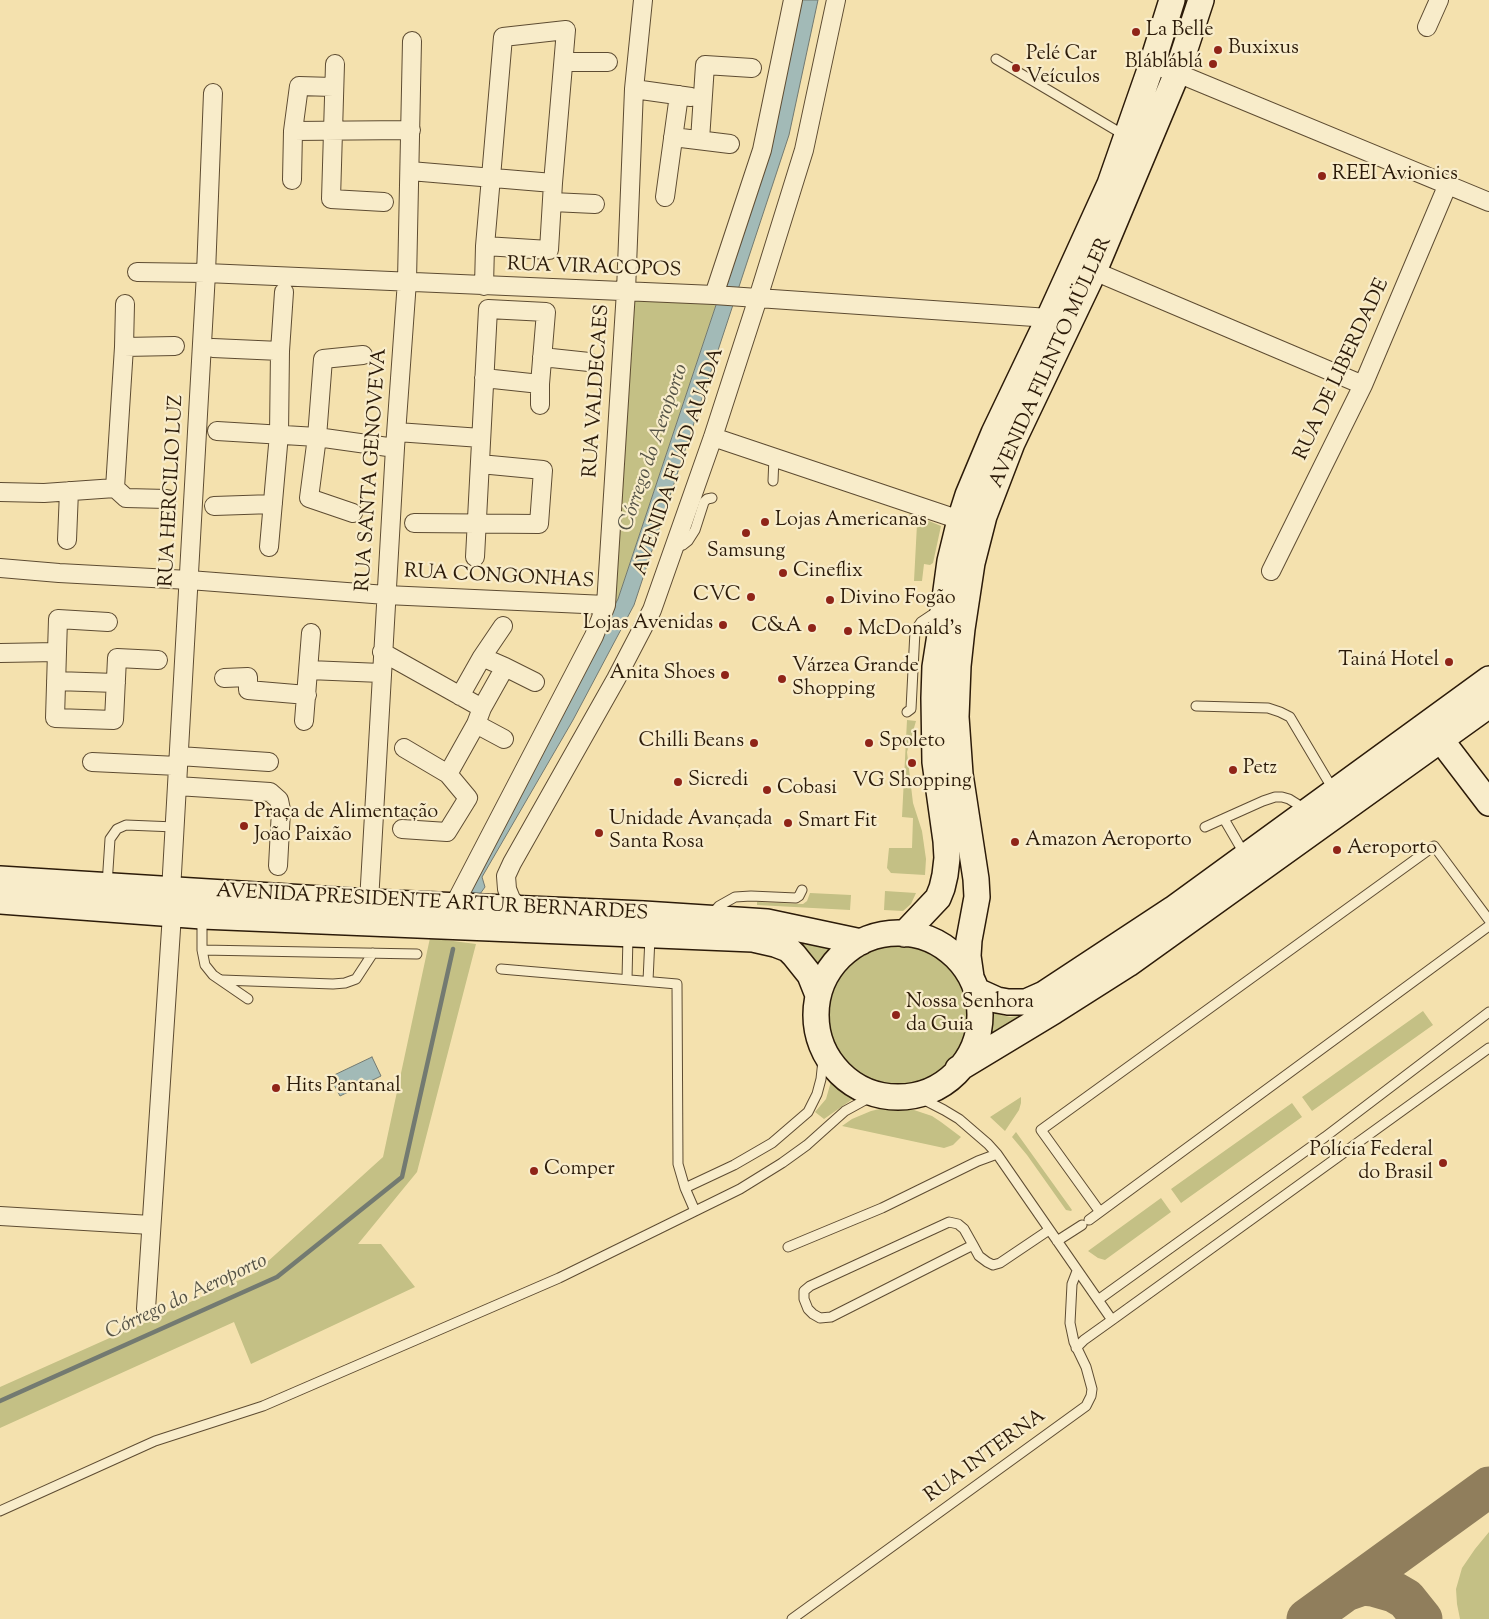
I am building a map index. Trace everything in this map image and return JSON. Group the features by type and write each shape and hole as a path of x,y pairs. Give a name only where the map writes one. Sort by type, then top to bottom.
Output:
{"main road":[{"name":"AVENIDA FILINTO MÜLLER","path":"904,934 938,898 945,874 947,858 946,841 935,762 935,667 950,561 960,520 968,495 994,433 1110,184 1172,0"},
{"name":"AVENIDA FILINTO MÜLLER","path":"974,984 968,956 977,897 976,879 960,774 956,717 958,666 966,596 972,563 984,516 1012,443 1094,271 1178,73 1201,0"},
{"path":"958,1069 973,1046 981,1008 974,984 959,960 946,949 930,940 904,934 878,936 862,942 846,952 834,964 824,979 818,995 815,1022 820,1043 828,1058 846,1078 861,1087 886,1095 913,1094 938,1085 958,1069 1054,1012 1128,964 1434,731 1489,679"},
{"path":"974,984 997,1000 1008,1002 1026,1002 1041,996 1173,909 1334,791 1434,731 1489,704"},
{"path":"1434,731 1489,803"},
{"name":"AVENIDA PRESIDENTE ARTUR BERNARDES","path":"0,879 107,886 172,902 202,916 753,939 788,949 810,974 818,995"},
{"name":"AVENIDA PRESIDENTE ARTUR BERNARDES","path":"0,901 369,902 520,909 767,922 862,942"}],"street":[{"name":"RUA VALDECAES","path":"606,605 626,291 634,89 644,0"},
{"path":"715,295 762,150 793,0"},
{"name":"AVENIDA FUAD AUADA","path":"520,909 511,899 507,889 506,876 616,679 652,610 713,437 750,297 804,150 836,0"},
{"path":"1427,27 1439,0"},
{"path":"484,286 485,246 490,178 503,37 566,30 549,250 485,246"},
{"name":"RUA SANTA GENOVEVA","path":"369,902 382,652 407,281 412,40"},
{"path":"564,62 608,62"},
{"path":"335,64 331,199 384,202"},
{"path":"1152,64 1178,73 1489,202"},
{"path":"700,140 705,65 752,68"},
{"path":"292,180 293,130 299,86 333,87"},
{"path":"634,89 704,98"},
{"name":"RUA HERCILIO LUZ","path":"146,1310 172,902 206,273 213,93"},
{"path":"665,197 679,95"},
{"path":"293,130 411,130"},
{"path":"673,137 730,144"},
{"path":"410,171 553,183"},
{"name":"RUA DE LIBERDADE","path":"1271,570 1363,385 1448,184"},
{"path":"552,202 595,204"},
{"path":"1094,271 1363,385"},
{"name":"RUA VIRACOPOS","path":"137,272 206,273 715,295 1049,318"},
{"path":"269,547 280,434 280,351 284,292"},
{"path":"115,488 125,304"},
{"path":"475,557 488,309 546,312 540,405"},
{"path":"124,346 175,346"},
{"path":"213,348 280,351"},
{"path":"353,513 309,498 317,437 323,359 363,355"},
{"path":"542,357 589,362"},
{"path":"484,378 540,384"},
{"path":"217,430 396,440 481,438"},
{"path":"713,437 960,520"},
{"path":"414,523 539,524 543,470 480,464"},
{"path":"0,492 44,493 115,488 126,498 167,499"},
{"path":"67,540 69,491"},
{"path":"214,506 273,504"},
{"name":"RUA CONGONHAS","path":"0,568 386,595 606,605"},
{"path":"453,907 594,636 606,605"},
{"path":"108,622 58,619 55,718 114,720 117,658 158,660"},
{"path":"460,696 482,657 503,626"},
{"path":"304,721 311,634"},
{"path":"0,653 57,652"},
{"path":"382,652 460,696 504,739"},
{"path":"482,657 535,682"},
{"path":"448,774 506,667"},
{"path":"309,670 381,673"},
{"path":"224,678 248,677 248,690 307,695"},
{"path":"56,681 116,683"},
{"path":"402,829 447,832 468,798 448,774 404,748"},
{"path":"92,762 269,762"},
{"path":"177,786 270,792 279,800 281,810 278,866"},
{"path":"0,1216 151,1225"}],"lane":[{"path":"996,59 1126,137"},
{"path":"773,481 774,457"},
{"path":"674,548 683,545 688,540 694,530 704,502 712,498"},
{"path":"907,712 911,709 915,632 924,619 944,608"},
{"path":"1196,706 1268,708 1290,718 1334,791"},
{"path":"1205,827 1275,797 1289,799 1308,811"},
{"path":"1224,819 1245,856"},
{"path":"107,886 110,839 117,829 126,825 175,827"},
{"path":"1100,1212 1041,1130 1434,846 1489,920"},
{"path":"708,918 719,906 735,897 796,898 802,890"},
{"path":"202,916 202,950 205,965 213,975 248,999"},
{"path":"1056,1241 1100,1212 1489,926"},
{"path":"627,979 639,934"},
{"path":"639,934 648,981"},
{"path":"202,950 417,954"},
{"path":"222,980 345,983 356,979 373,953"},
{"path":"501,969 677,984 678,1164 685,1188 695,1211"},
{"path":"1098,1300 1325,1137 1489,1012"},
{"path":"685,1188 734,1165 772,1143 808,1112 817,1094 821,1079 823,1060 820,1043"},
{"path":"1076,1348 1084,1340 1489,1048"},
{"path":"913,1094 959,1119 997,1154 1112,1320"},
{"path":"0,1511 155,1441 263,1406 559,1278 740,1189 808,1145 845,1111 877,1096 886,1095"},
{"path":"788,1247 882,1208 978,1160 997,1154"},
{"path":"973,1245 831,1317 820,1318 813,1314 808,1309 804,1299 804,1291 810,1286 949,1222 958,1224 964,1229 973,1245 979,1256 993,1265 1000,1263 1049,1230"},
{"name":"RUA INTERNA","path":"792,1619 1086,1406 1091,1396 1092,1388 1086,1368 1076,1348 1070,1323 1072,1284 1077,1271"}],"shaded area":[{"path":"631,297 717,302 618,599 464,892 605,617"},
{"path":"910,513 941,526 933,563 930,565 924,564 922,581 914,581 917,524 908,520"},
{"path":"907,720 916,721 907,752 913,803 922,831 926,859 925,875 891,873 887,868 889,848 912,848 913,818 902,817"},
{"path":"885,891 916,893 911,904 903,911 884,910"},
{"path":"810,893 851,895 850,910 757,905 757,902 803,904 807,901"},
{"path":"782,932 838,946 825,957 819,970"},
{"path":"430,938 476,944 417,1172 358,1244 381,1244 415,1287 251,1364 234,1322 0,1428 0,1387 255,1273 383,1157"},
{"path":"897,946 924,951 946,967 962,989 967,1016 962,1043 946,1065 924,1081 897,1086 870,1081 848,1065 832,1043 827,1016 832,989 848,967 870,951"},
{"path":"1033,1011 984,1040 988,1025 988,1012 1010,1017"},
{"path":"1423,1011 1433,1025 1312,1111 1302,1097"},
{"path":"832,1078 843,1090 857,1096 824,1119 815,1112 826,1099"},
{"path":"1021,1097 1019,1110 1005,1131 990,1117"},
{"path":"1292,1103 1302,1117 1181,1203 1171,1189"},
{"path":"884,1108 914,1110 932,1116 961,1137 953,1145 944,1148 842,1126 852,1119"},
{"path":"1016,1132 1071,1211 1066,1210 1012,1137"},
{"path":"1161,1198 1171,1212 1105,1260 1098,1258 1088,1251"},
{"path":"1489,1532 1489,1619 1460,1619 1456,1589 1462,1568"}],"water":[{"path":"801,0 818,0 789,135 634,605 573,720 482,877 485,887 480,894 464,892 618,599 717,302"},
{"path":"372,1057 381,1076 340,1096 330,1077"}],"waterway":[{"name":"Córrego do Aeroporto","path":"0,1401 277,1277 402,1177 453,949"}],"taxiway":[{"path":"1307,1619 1489,1487"},
{"path":"1346,1591 1363,1585 1394,1592 1406,1599 1422,1619"}],"place":[{"name":"La Belle","path":"1136,32"},
{"name":"Buxixus","path":"1218,50"},
{"name":"Blábláblá","path":"1213,64"},
{"name":"Pelé Car Veículos","path":"1016,68"},
{"name":"REEI Avionics","path":"1322,176"},
{"name":"Lojas Americanas","path":"765,522"},
{"name":"Samsung","path":"746,533"},
{"name":"Cineflix","path":"783,573"},
{"name":"CVC","path":"751,597"},
{"name":"Divino Fogão","path":"830,600"},
{"name":"Lojas Avenidas","path":"723,625"},
{"name":"C&A","path":"812,628"},
{"name":"McDonald's","path":"848,631"},
{"name":"Tainá Hotel","path":"1449,662"},
{"name":"Anita Shoes","path":"725,675"},
{"name":"Várzea Grande Shopping","path":"782,679"},
{"name":"Chilli Beans","path":"754,743"},
{"name":"Spoleto","path":"869,743"},
{"name":"VG Shopping","path":"912,763"},
{"name":"Petz","path":"1233,770"},
{"name":"Sicredi","path":"678,782"},
{"name":"Cobasi","path":"767,790"},
{"name":"Smart Fit","path":"788,823"},
{"name":"Praça de Alimentação João Paixão","path":"244,826"},
{"name":"Unidade Avançada Santa Rosa","path":"599,833"},
{"name":"Amazon Aeroporto","path":"1015,842"},
{"name":"Aeroporto","path":"1337,850"},
{"name":"Nossa Senhora da Guia","path":"896,1015"},
{"name":"Hits Pantanal","path":"276,1088"},
{"name":"Polícia Federal do Brasil","path":"1443,1163"},
{"name":"Comper","path":"534,1171"}]}
